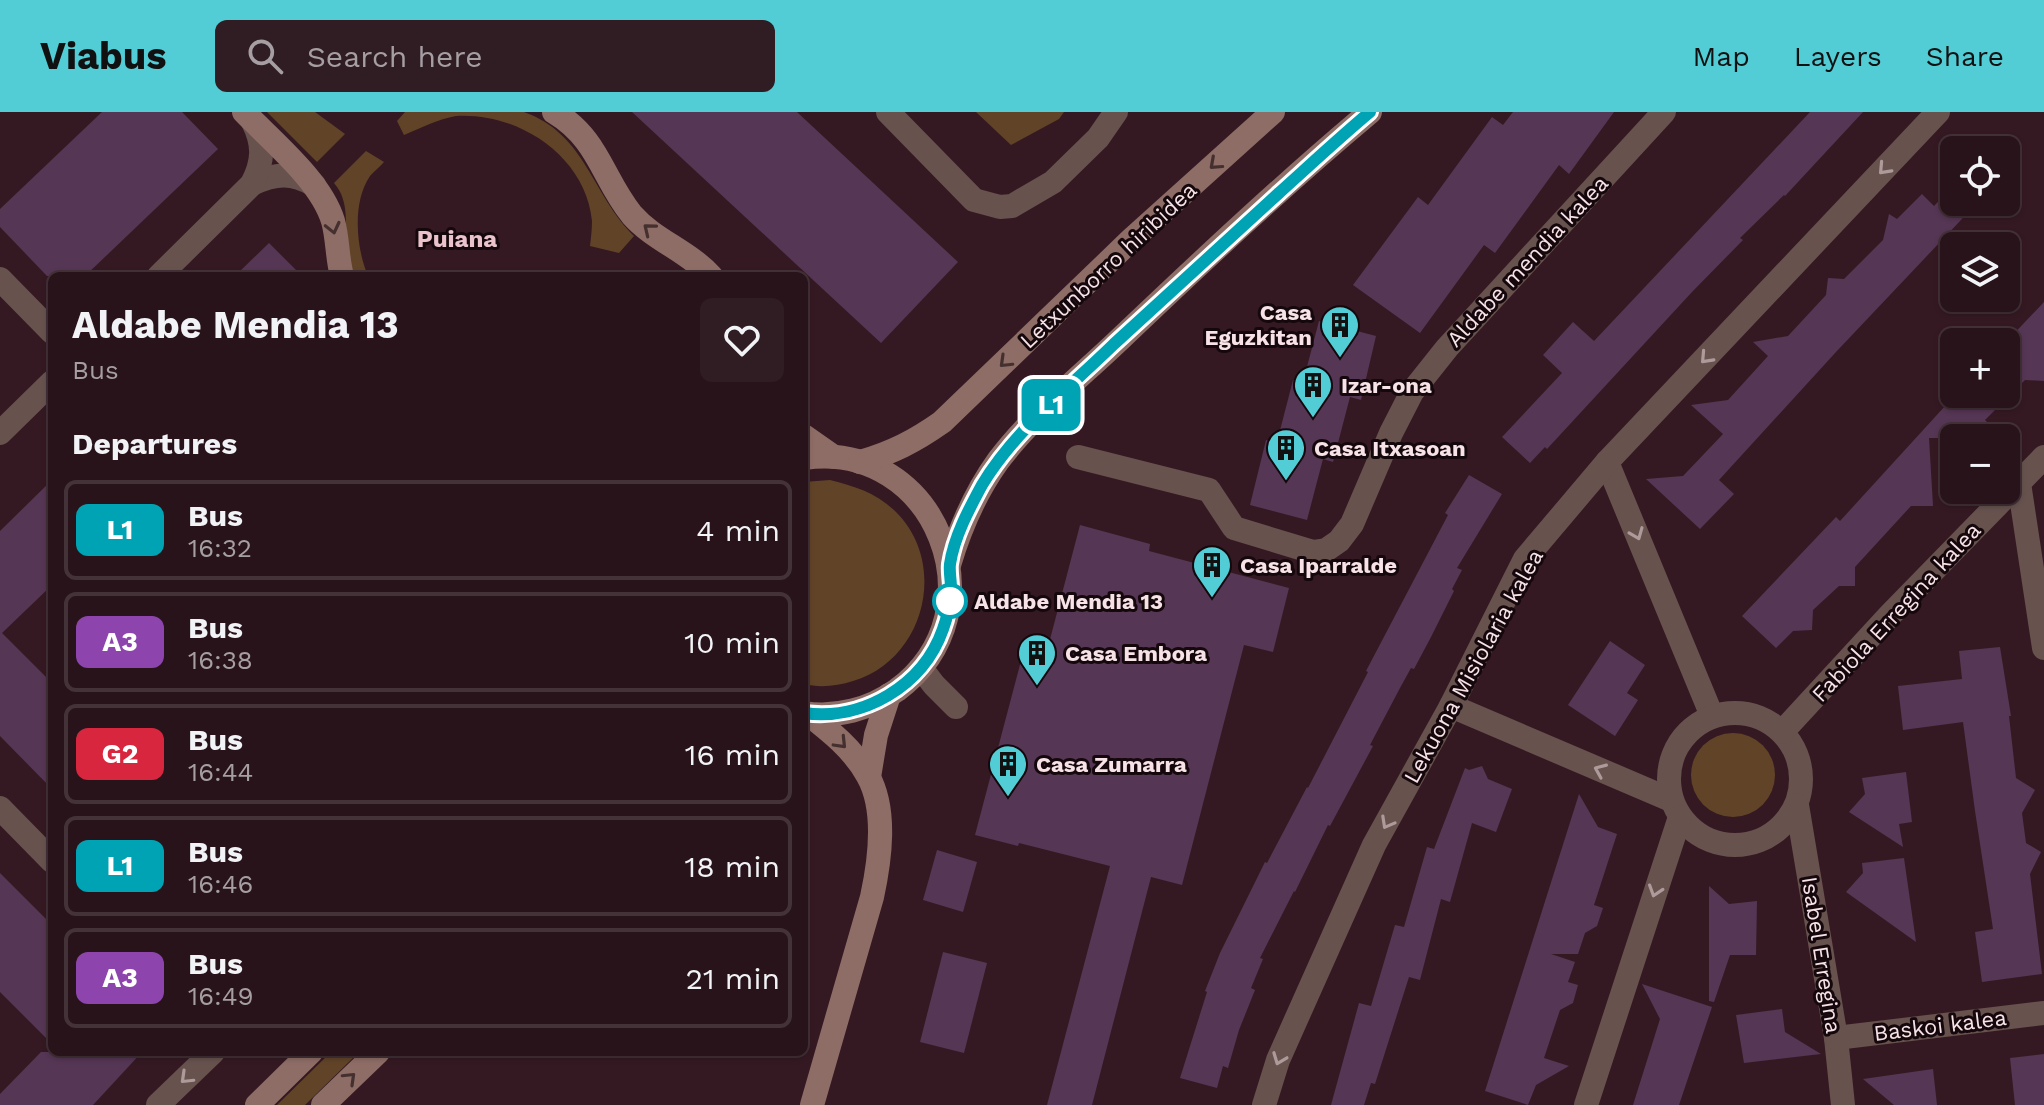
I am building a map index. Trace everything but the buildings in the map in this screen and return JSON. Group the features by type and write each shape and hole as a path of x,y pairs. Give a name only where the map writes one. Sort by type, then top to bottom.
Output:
{"main road":[{"path":"554,112 578,130 594,150 634,217 706,272"},
{"name":"Letxunborro hiribidea","path":"860,462 890,453 942,422 1131,240 1273,112"},
{"path":"949,565 969,511 1015,440 1177,285 1370,112"},
{"path":"248,117 314,185 325,202 333,221 341,272"},
{"path":"808,439 834,457"},
{"path":"808,457 822,455 873,466 916,497 933,519 944,544 951,587 943,630 921,668 906,683 870,705 850,712 808,714"},
{"path":"869,777 876,735 889,695"},
{"path":"808,716 842,742 869,777 881,836 879,867 872,897 812,1105"},
{"path":"257,1105 307,1056"},
{"path":"323,1105 374,1056"}],"street":[{"path":"888,112 974,200 1000,207 1012,206 1053,182 1098,138 1116,112"},
{"name":"Aldabe mendia kalea","path":"1078,457 1209,490 1234,528 1313,552 1326,550 1339,541 1352,524 1412,392 1447,348 1664,112"},
{"name":"Lekuona Misiolaria kalea","path":"1264,1105 1278,1060 1374,845 1451,706 1525,559 1607,462 1938,112"},
{"path":"163,272 252,184 260,169 263,153 260,137 248,117"},
{"path":"252,184 282,174 304,179 314,185"},
{"path":"0,279 48,328"},
{"path":"0,433 48,386"},
{"name":"Fabiola Erregina kalea","path":"2020,482 2044,457"},
{"path":"1607,462 1712,716"},
{"path":"2020,490 2044,648"},
{"name":"Fabiola Erregina kalea","path":"1782,732 1998,504"},
{"path":"921,668 956,707"},
{"path":"1451,706 1676,808 1701,837 1726,846 1759,841 1780,829 1797,805 1802,778 1798,756 1788,738 1775,725 1752,714 1730,712 1707,718 1685,734 1675,749 1668,776 1676,808 1586,1105"},
{"name":"Isabel Erregina","path":"1797,805 1836,1038 1843,1105"},
{"path":"0,808 48,857"},
{"name":"Baskoi kalea","path":"1836,1038 2044,1013"},
{"path":"158,1105 209,1056"}],"shaded area":[{"path":"267,112 315,112 345,134 317,162"},
{"path":"405,112 524,112 545,122 575,150 620,220 634,236 619,253 590,246 592,221 587,198 577,177 545,143 525,131 480,117 456,116 404,135 397,121"},
{"path":"976,112 1064,112 1059,119 1011,145"},
{"path":"366,151 384,162 370,176 360,199 359,239 367,272 351,272 345,207 334,183"},
{"path":"830,480 873,495 889,505 912,534 922,558 924,583 921,608 912,632 897,653 877,670 835,685 808,685 808,482"},
{"path":"1733,733 1749,736 1763,745 1772,759 1775,775 1772,791 1763,805 1749,814 1733,817 1717,814 1703,805 1694,791 1691,775 1694,759 1703,745 1717,736"},
{"path":"327,1056 355,1056 305,1105 277,1105"}],"bus line":[{"name":"L1","path":"808,713 829,715 870,705 906,683 921,668 943,630 949,609 949,565 958,537 983,485 1015,440 1177,285 1370,112"}],"place":[{"name":"Casa Eguzkitan","path":"1340,359"},
{"name":"Izar-ona","path":"1313,419"},
{"name":"Casa Itxasoan","path":"1286,482"},
{"name":"Casa Iparralde","path":"1212,599"},
{"name":"Aldabe Mendia 13","path":"950,601"},
{"name":"Casa Embora","path":"1037,687"},
{"name":"Casa Zumarra","path":"1008,798"}],"district":[{"name":"Puiana","path":"457,239"}]}
